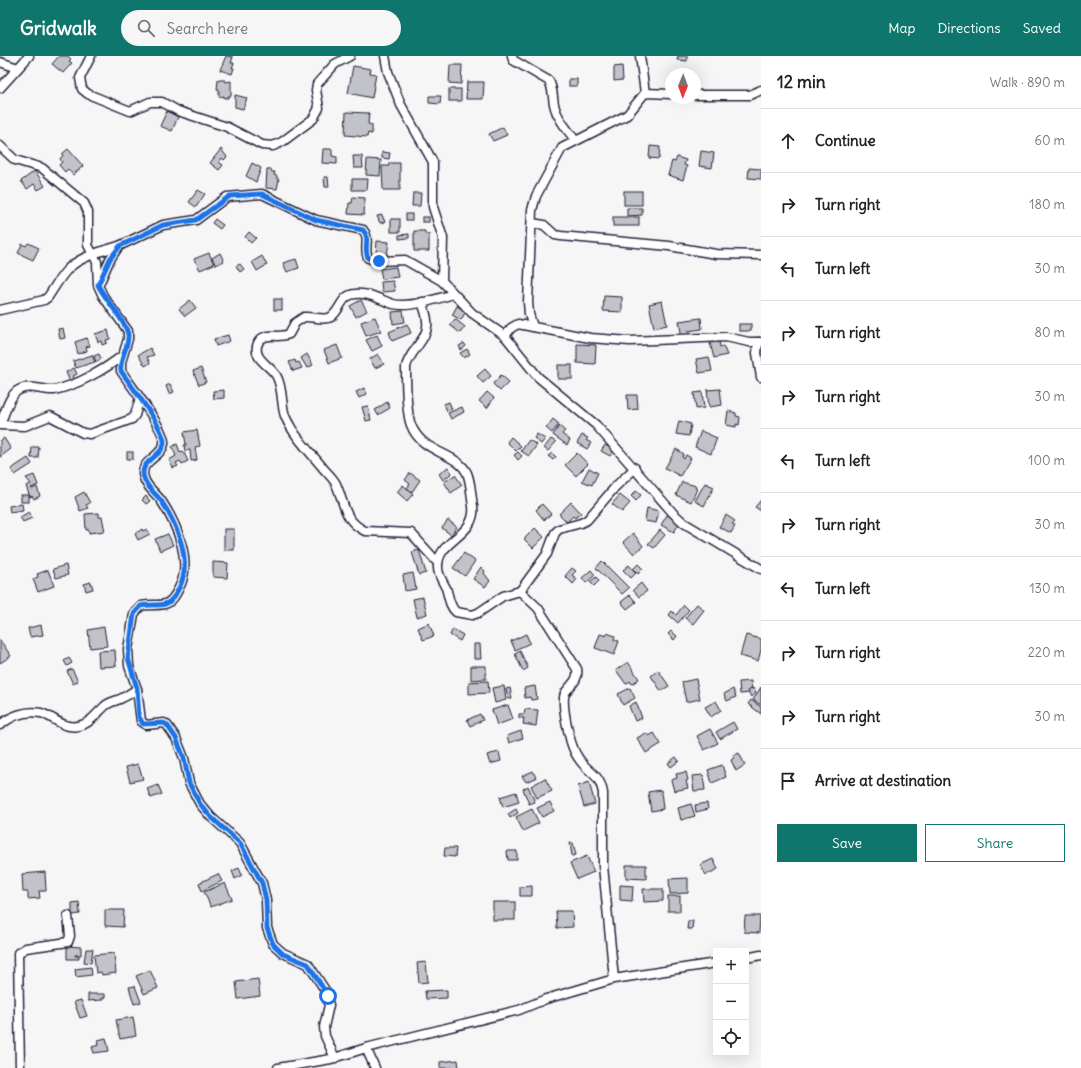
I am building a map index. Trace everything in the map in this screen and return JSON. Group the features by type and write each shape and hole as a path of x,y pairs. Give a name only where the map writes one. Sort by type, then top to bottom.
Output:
{"street":[{"path":"0,88 29,56"},
{"path":"91,56 80,78 82,89 88,94 130,111 150,102 162,102 178,111 228,127 262,145 273,146 282,142 312,119 318,108 316,90 317,84 335,64 350,56"},
{"path":"385,56 388,72 401,105 433,162 433,207 443,238 442,281"},
{"path":"512,56 513,60 548,81 552,87 558,116 575,140"},
{"path":"533,327 529,314 528,302 534,203 555,158 562,148 575,140 593,134 626,115 645,93 640,56"},
{"path":"0,62 18,68"},
{"path":"701,95 750,95 761,90"},
{"path":"645,93 665,94"},
{"path":"0,146 15,160 42,168 84,203 88,212 88,245 98,267 98,285 103,296 128,331 128,339 123,355 121,371 158,425 165,443 144,468 143,476 144,481 164,506 180,539 183,551 182,581 172,599 165,604 141,606 134,614 128,658 137,688 141,721 146,725 164,723 172,731 184,758 189,783 200,804 211,817 240,843 262,883 266,900 267,928 273,944 283,954 308,964 325,990 329,1005 324,1028 325,1036 335,1058"},
{"path":"0,310 44,300 48,297 66,271 93,255 120,246 163,225 196,220 227,197 262,194 316,220 363,230 368,238 366,254 368,258 379,261 405,260 442,281 472,313 505,336 538,377 591,419 673,513 684,523 761,569"},
{"path":"532,222 544,225 555,235 561,236 669,246 716,254 761,255"},
{"path":"98,285 110,259 120,246"},
{"path":"438,563 411,533 365,532 348,517 342,507 333,480 307,449 289,423 285,415 278,380 273,372 262,362 257,347 259,341 264,337 281,337 289,334 295,323 304,317 331,317 345,298 350,295 364,294 395,304 422,302 454,294"},
{"path":"422,302 428,322 424,336 407,359 406,367 411,424 430,448 457,461 464,468 469,479 474,511 469,527 445,548 438,563 438,570 453,609 456,612 472,616 503,596 520,591 547,554 555,533 559,529 587,520 616,486 635,468"},
{"path":"505,336 514,325 533,327 590,338 630,341 726,337 749,342 760,342 758,353 761,377"},
{"path":"123,355 106,368 62,387 48,390 28,388 18,391 9,403 0,424 26,426 50,416 83,433 90,434 132,419 135,415 140,398"},
{"path":"520,591 538,608 577,669 575,682 564,697 566,714 572,747 579,760 598,776 602,788 603,866 614,979"},
{"path":"0,724 8,718 17,715 41,713 67,726 78,726 93,718 106,706 125,697 137,688"},
{"path":"20,1068 18,952 26,948 68,942 70,936 68,916"},
{"path":"749,957 761,955"},
{"path":"278,1068 335,1058 366,1048 519,1010 546,999 614,979 713,963"},
{"path":"366,1048 375,1068"}],"building":[{"path":"59,56 68,56 71,59 69,61 72,63 63,73 52,64"},
{"path":"226,56 233,57 231,63 234,63 232,68 234,68 232,74 220,70"},
{"path":"678,56 687,56 687,61 677,60"},
{"path":"450,65 462,65 461,84 449,83"},
{"path":"353,66 371,69 370,73 376,74 372,98 348,93"},
{"path":"622,66 623,80 614,81 614,67"},
{"path":"569,79 577,79 577,86 569,86"},
{"path":"218,80 225,80 226,82 231,81 231,96 228,96 228,98 224,98 224,96 219,97 219,89 217,89"},
{"path":"467,82 484,82 483,99 466,99"},
{"path":"449,89 461,89 461,101 449,101"},
{"path":"235,95 247,98 243,109 235,107"},
{"path":"429,96 441,96 440,104 429,103"},
{"path":"167,111 178,117 172,131 160,126"},
{"path":"346,112 369,113 368,124 372,125 372,134 368,133 367,137 345,135"},
{"path":"503,127 507,135 493,141 489,134"},
{"path":"650,146 660,147 659,159 649,158"},
{"path":"68,149 83,166 73,175 68,169 65,172 59,165 62,162 60,159 63,155 62,154"},
{"path":"221,149 227,157 224,160 222,158 219,162 223,165 219,170 210,163"},
{"path":"323,149 332,149 332,156 337,157 337,164 322,163"},
{"path":"701,151 714,153 712,168 699,166"},
{"path":"382,152 390,153 389,159 382,158"},
{"path":"353,156 362,156 363,168 354,168"},
{"path":"677,157 686,160 684,165 687,166 683,180 668,175 672,161 675,162"},
{"path":"367,159 381,160 380,176 366,175"},
{"path":"252,163 261,168 256,182 246,176"},
{"path":"389,163 400,163 400,190 383,190 382,166 389,166"},
{"path":"749,168 761,169 761,179 748,178"},
{"path":"267,169 271,169 272,172 275,172 274,175 277,176 277,179 279,179 277,189 266,188"},
{"path":"35,171 45,186 38,190 34,184 27,189 21,181"},
{"path":"324,177 328,177 329,187 325,187"},
{"path":"352,179 368,179 367,190 352,190"},
{"path":"198,190 205,194 196,207 189,202"},
{"path":"624,191 642,191 642,205 624,205"},
{"path":"413,193 421,193 420,206 412,206"},
{"path":"353,197 365,198 364,215 348,214 349,203 352,203"},
{"path":"627,208 642,208 642,215 627,216"},
{"path":"406,214 412,214 412,220 406,220"},
{"path":"382,215 385,222 380,223 377,216"},
{"path":"422,217 429,217 429,222 422,222"},
{"path":"613,217 639,217 639,226 613,226"},
{"path":"215,219 223,225 220,229 212,223"},
{"path":"391,219 400,219 400,232 391,232"},
{"path":"414,231 425,231 425,234 429,234 429,251 414,251"},
{"path":"249,232 256,238 251,243 245,237"},
{"path":"409,234 409,238 399,239 399,235"},
{"path":"377,241 389,242 387,255 376,254"},
{"path":"28,243 39,248 33,260 18,253 22,244 26,246"},
{"path":"209,253 214,264 200,270 194,259"},
{"path":"220,253 224,261 216,265 212,258"},
{"path":"262,256 267,265 257,271 252,262"},
{"path":"296,259 299,268 287,272 283,263"},
{"path":"240,264 244,269 240,272 236,266"},
{"path":"396,267 398,277 382,279 380,269"},
{"path":"393,281 395,291 382,292 381,282"},
{"path":"604,296 622,297 622,312 603,311"},
{"path":"274,299 282,299 282,310 274,310"},
{"path":"190,300 196,308 185,316 179,309"},
{"path":"361,300 367,311 356,317 350,306"},
{"path":"662,301 667,325 654,328 649,304"},
{"path":"457,306 466,311 461,320 452,315"},
{"path":"403,311 405,322 393,324 392,312"},
{"path":"375,317 381,331 366,336 361,322"},
{"path":"701,318 702,329 681,332 679,321"},
{"path":"455,319 465,327 460,333 450,325"},
{"path":"407,324 411,333 392,341 389,332"},
{"path":"739,324 751,324 751,331 739,331"},
{"path":"63,328 65,338 60,339 58,329"},
{"path":"108,330 110,339 106,340 107,343 102,345 101,341 98,342 95,334"},
{"path":"228,335 230,341 216,346 214,339"},
{"path":"377,335 382,346 372,351 366,340"},
{"path":"87,338 90,346 86,347 87,351 78,354 75,342"},
{"path":"719,341 720,347 723,346 727,355 714,358 710,343"},
{"path":"464,343 466,346 461,350 459,346"},
{"path":"577,344 596,345 595,364 577,363"},
{"path":"337,345 342,358 329,363 324,350"},
{"path":"150,348 154,355 147,357 150,363 145,366 138,355"},
{"path":"467,349 470,354 464,358 460,353"},
{"path":"99,354 101,359 96,362 94,356"},
{"path":"307,354 313,365 307,368 301,358"},
{"path":"378,354 384,364 375,368 370,359"},
{"path":"92,355 95,362 76,368 73,361"},
{"path":"709,357 712,371 699,373 696,359"},
{"path":"295,360 296,363 299,362 302,368 293,371 289,362"},
{"path":"558,365 572,365 572,379 558,379"},
{"path":"74,368 77,374 73,376 75,380 70,382 66,372"},
{"path":"201,368 206,382 199,385 193,371"},
{"path":"485,369 491,376 483,383 477,376"},
{"path":"501,375 509,382 500,391 493,384"},
{"path":"170,384 174,392 169,394 166,386"},
{"path":"364,388 367,394 359,398 356,392"},
{"path":"720,389 722,405 709,407 707,390"},
{"path":"224,390 224,398 214,399 213,391"},
{"path":"487,392 494,398 487,408 479,401"},
{"path":"702,392 704,408 696,409 694,393"},
{"path":"627,395 637,395 638,409 628,410"},
{"path":"387,402 390,408 378,415 375,410"},
{"path":"449,402 452,409 447,411 444,404"},
{"path":"368,406 371,420 366,421 362,407"},
{"path":"462,407 464,412 451,419 448,413"},
{"path":"728,411 736,413 736,416 740,417 739,425 736,424 736,427 726,425"},
{"path":"553,419 559,424 552,433 546,428"},
{"path":"679,421 691,424 689,436 676,434"},
{"path":"559,426 565,431 562,434 570,440 567,445 553,435"},
{"path":"197,430 200,446 195,447 197,460 191,461 190,450 185,451 184,445 186,445 184,432"},
{"path":"701,431 717,438 711,454 695,447"},
{"path":"537,434 545,439 541,444 534,438"},
{"path":"582,435 588,438 586,440 591,443 587,449 577,443"},
{"path":"511,437 521,446 516,451 507,442"},
{"path":"4,438 11,449 0,457 0,441"},
{"path":"551,439 556,442 548,451 544,448"},
{"path":"529,440 537,445 529,456 521,451"},
{"path":"177,444 180,452 183,451 188,461 182,464 180,461 176,463 178,466 173,468 169,460 176,456 172,447"},
{"path":"605,445 614,450 610,456 601,451"},
{"path":"32,447 39,447 38,458 31,458"},
{"path":"676,449 684,454 682,457 684,459 686,455 691,458 680,476 665,468"},
{"path":"127,452 133,452 133,459 127,459"},
{"path":"518,452 522,456 518,460 514,455"},
{"path":"552,453 556,457 553,460 548,456"},
{"path":"577,453 588,464 576,476 565,465"},
{"path":"28,458 32,464 15,475 11,469"},
{"path":"448,467 452,473 443,480 439,474"},
{"path":"589,468 598,473 592,485 582,481"},
{"path":"410,473 420,480 412,492 407,488 410,484 405,480"},
{"path":"34,475 38,485 31,488 37,487 40,496 34,499 32,496 30,497 26,486 31,484 26,478"},
{"path":"455,475 462,485 451,493 444,482"},
{"path":"682,482 696,486 695,488 697,489 691,502 676,495"},
{"path":"705,483 714,487 704,506 695,501"},
{"path":"403,485 413,494 407,501 397,492"},
{"path":"636,491 641,495 636,501 631,496"},
{"path":"84,492 90,503 86,505 88,508 80,511 75,497"},
{"path":"21,495 29,495 29,502 21,502"},
{"path":"620,495 630,503 622,512 612,504"},
{"path":"146,496 150,501 146,504 142,500"},
{"path":"761,500 761,511 755,507"},
{"path":"571,502 581,513 575,518 573,516 567,522 559,514"},
{"path":"22,504 23,510 10,512 9,506"},
{"path":"542,504 551,514 544,520 536,510"},
{"path":"647,508 659,511 656,523 645,521"},
{"path":"29,512 32,518 23,522 20,517"},
{"path":"99,513 99,517 102,517 105,531 89,533 89,530 86,530 85,514"},
{"path":"667,515 680,522 674,532 661,525"},
{"path":"726,515 735,521 732,524 735,526 731,533 719,527"},
{"path":"448,520 457,527 451,535 442,528"},
{"path":"535,528 544,537 533,548 524,539"},
{"path":"142,529 143,531 147,529 150,534 138,540 135,534"},
{"path":"224,529 234,529 234,550 224,550"},
{"path":"660,530 665,535 654,548 648,544"},
{"path":"633,533 643,546 634,554 623,542"},
{"path":"168,534 173,545 160,551 155,539"},
{"path":"419,550 426,573 419,575 412,552"},
{"path":"464,553 475,561 465,576 453,568"},
{"path":"602,561 629,588 622,594 596,568"},
{"path":"213,562 228,563 227,578 213,577"},
{"path":"638,564 643,569 638,574 633,569"},
{"path":"66,565 68,575 56,578 53,569"},
{"path":"629,565 636,573 631,578 623,570"},
{"path":"481,567 485,571 484,573 490,581 485,587 473,579"},
{"path":"572,568 576,571 572,575 577,579 573,584 565,576"},
{"path":"48,570 54,586 38,592 33,579 38,577 37,574"},
{"path":"591,570 595,575 586,583 582,578"},
{"path":"413,573 416,589 405,591 403,575"},
{"path":"596,577 599,581 594,586 590,582"},
{"path":"91,582 93,589 86,591 84,584"},
{"path":"641,583 647,591 639,597 633,590"},
{"path":"630,595 636,602 627,609 621,602"},
{"path":"423,597 427,614 417,617 413,599"},
{"path":"697,604 704,610 693,624 685,618"},
{"path":"684,605 689,610 678,623 669,615 672,611 676,615"},
{"path":"429,623 434,636 423,640 418,628"},
{"path":"41,625 43,635 30,637 28,628"},
{"path":"104,627 107,646 90,648 88,630"},
{"path":"453,629 463,635 460,641 450,635"},
{"path":"671,631 677,636 674,640 668,634"},
{"path":"607,633 615,636 614,640 619,641 614,655 595,648 600,634 606,636"},
{"path":"526,634 530,643 515,650 511,641"},
{"path":"746,635 761,639 761,650 758,661 740,656"},
{"path":"0,640 11,656 0,663"},
{"path":"474,644 480,644 481,659 474,659"},
{"path":"115,650 116,666 99,667 98,651"},
{"path":"520,651 528,668 523,671 515,654"},
{"path":"69,658 72,663 67,666 64,661"},
{"path":"628,662 639,679 632,684 630,681 626,684 616,670"},
{"path":"471,666 486,666 486,679 471,680"},
{"path":"72,669 78,681 73,684 67,671"},
{"path":"658,670 669,686 661,691 651,676"},
{"path":"696,679 700,699 686,702 682,682"},
{"path":"488,681 489,693 469,694 469,682"},
{"path":"751,681 752,693 740,694 739,682"},
{"path":"504,686 506,700 495,703 492,688"},
{"path":"535,686 537,699 531,700 530,697 525,698 524,688"},
{"path":"761,687 761,705 753,700"},
{"path":"510,688 512,699 508,699 506,689"},
{"path":"630,688 635,698 623,705 618,694"},
{"path":"753,688 756,693 751,697 748,691"},
{"path":"733,689 736,697 727,701 724,694"},
{"path":"751,700 761,707 761,714 748,704"},
{"path":"716,701 721,710 711,717 705,707"},
{"path":"636,702 642,718 635,721 629,706"},
{"path":"508,705 513,719 497,725 492,710"},
{"path":"525,709 538,710 536,726 523,724 524,718 519,718 519,714 524,714"},
{"path":"480,714 483,720 470,726 467,720"},
{"path":"733,722 737,729 720,739 716,732"},
{"path":"710,729 718,743 704,750 697,736"},
{"path":"521,731 523,738 509,743 507,736"},
{"path":"646,733 649,736 654,733 661,744 646,753 637,738"},
{"path":"499,752 501,761 490,764 487,755"},
{"path":"739,753 745,765 736,771 731,760 734,758 733,756"},
{"path":"676,757 679,761 671,767 668,763"},
{"path":"138,764 143,779 130,782 126,767"},
{"path":"722,765 726,777 712,783 708,770"},
{"path":"533,771 536,778 526,782 522,776"},
{"path":"686,772 688,788 674,791 671,780 677,778 676,774"},
{"path":"703,775 705,790 694,791 692,776"},
{"path":"545,778 552,791 537,798 531,786"},
{"path":"589,782 595,804 584,807 578,786"},
{"path":"158,785 162,794 151,798 147,789"},
{"path":"528,786 535,802 529,804 523,789"},
{"path":"661,790 663,809 651,811 648,792"},
{"path":"516,792 519,802 503,807 500,797"},
{"path":"550,802 554,811 542,817 537,808"},
{"path":"707,803 708,809 696,812 695,805"},
{"path":"691,804 695,816 681,820 678,808"},
{"path":"516,809 518,813 510,818 508,814"},
{"path":"532,809 539,823 523,831 516,817"},
{"path":"570,843 573,843 576,855 572,856"},
{"path":"445,848 456,848 455,857 444,856"},
{"path":"507,851 517,851 517,860 508,860"},
{"path":"587,856 594,872 577,879 570,863"},
{"path":"713,859 718,869 706,875 700,865"},
{"path":"626,865 646,865 646,879 626,878"},
{"path":"239,868 242,875 235,879 232,871"},
{"path":"45,872 46,891 39,891 40,898 28,899 28,892 23,892 22,874"},
{"path":"218,874 222,881 202,891 199,883"},
{"path":"688,878 688,893 670,894 669,879"},
{"path":"225,883 232,899 211,907 204,892"},
{"path":"620,885 633,886 632,901 620,900"},
{"path":"532,886 532,896 520,896 520,887"},
{"path":"643,889 663,889 663,901 644,902"},
{"path":"668,896 680,896 680,911 668,911"},
{"path":"79,902 80,914 72,915 72,903"},
{"path":"493,902 515,902 515,920 493,920"},
{"path":"105,910 124,910 123,927 105,926"},
{"path":"556,911 572,911 573,927 557,928"},
{"path":"745,916 760,916 759,933 744,932"},
{"path":"688,921 693,921 692,929 687,929"},
{"path":"67,946 81,947 81,955 75,955 79,956 79,959 67,959"},
{"path":"86,949 93,949 91,963 84,962"},
{"path":"114,953 116,973 102,975 101,972 96,973 94,955"},
{"path":"426,962 428,982 419,983 417,963"},
{"path":"91,967 92,975 76,977 75,969"},
{"path":"150,970 158,988 144,994 136,976"},
{"path":"258,979 260,996 238,999 236,982"},
{"path":"135,986 141,1002 134,1004 129,987"},
{"path":"447,990 447,998 426,999 425,991"},
{"path":"88,994 105,994 105,998 102,998 102,1000 88,1001"},
{"path":"81,1000 87,1016 80,1018 74,1002"},
{"path":"133,1017 136,1036 120,1039 116,1020"},
{"path":"106,1038 109,1051 94,1053 92,1047 99,1045 98,1040"},
{"path":"458,1060 459,1068 440,1068 440,1062"}],"route":[{"path":"328,996 308,964 283,954 273,944 267,928 266,900 262,883 240,843 211,817 200,804 189,783 184,758 172,731 164,723 143,724 139,717 139,696 129,666 128,658 134,614 135,611 141,606 165,604 172,599 182,581 183,551 177,531 164,506 144,481 143,476 144,468 148,462 161,450 165,443 162,432 121,371 121,362 128,339 128,331 103,296 98,285 110,259 120,246 163,225 191,222 201,218 227,197 250,194 262,194 316,220 363,230 368,238 366,254 368,258 379,261"}]}
